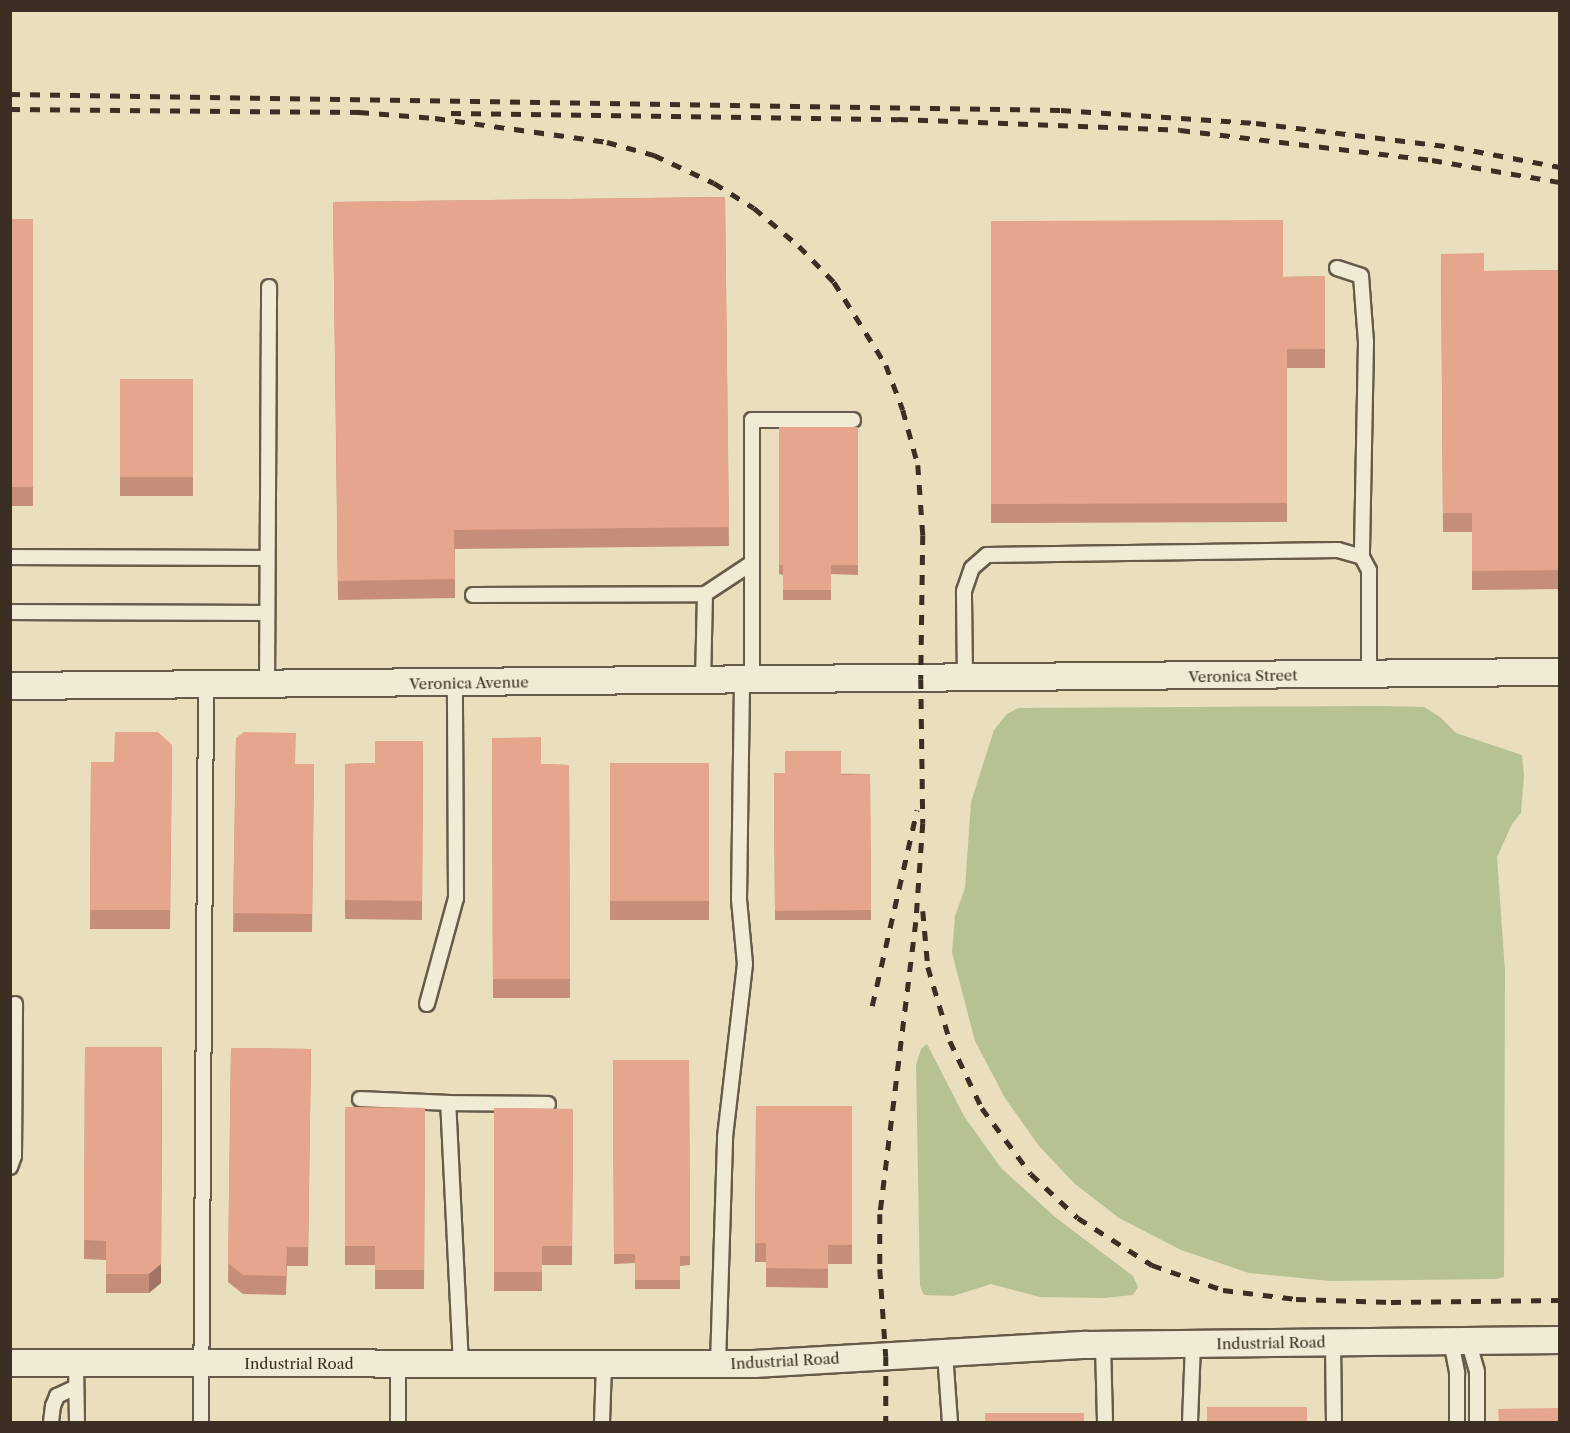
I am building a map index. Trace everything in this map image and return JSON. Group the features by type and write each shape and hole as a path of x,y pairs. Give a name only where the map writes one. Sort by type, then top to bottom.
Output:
{"street":[{"name":"Veronica Street","path":"927,679 1560,672"},
{"name":"Veronica Avenue","path":"10,686 927,679"},
{"name":"Industrial Road","path":"10,1364 76,1375 200,1364 718,1364 1103,1345 1560,1340"}],"lane":[{"path":"1337,268 1361,276 1366,342 1362,557 1369,570 1369,674"},
{"path":"267,685 269,287"},
{"path":"718,1364 725,1137 745,964 739,899 752,563 752,420 853,420"},
{"path":"965,678 964,591 972,568 987,555 1338,550 1362,557"},
{"path":"10,557 267,558"},
{"path":"473,595 705,594 752,563"},
{"path":"704,681 705,594"},
{"path":"10,612 267,613"},
{"path":"426,1004 456,898 455,683"},
{"path":"201,1422 206,685"},
{"path":"10,1167 15,1156 15,1004"},
{"path":"360,1099 548,1104"},
{"path":"448,1103 461,1365"},
{"path":"1457,1422 1460,1340"},
{"path":"1460,1340 1476,1372 1477,1422"},
{"path":"1333,1342 1334,1422"},
{"path":"1190,1422 1193,1343"},
{"path":"1103,1345 1105,1422"},
{"path":"945,1353 950,1422"},
{"path":"398,1364 398,1422"},
{"path":"602,1422 604,1365"},
{"path":"51,1422 57,1396 76,1375"},
{"path":"76,1375 77,1422"}],"green space":[{"path":"1424,707 1440,717 1456,733 1522,755 1524,775 1521,813 1512,824 1497,857 1505,971 1504,1277 1496,1279 1330,1281 1249,1273 1181,1250 1119,1218 1075,1184 1039,1146 1005,1098 975,1041 952,953 955,916 965,888 971,802 994,730 1007,714 1018,708"},
{"path":"927,1044 964,1116 1001,1168 1055,1217 1133,1276 1138,1287 1133,1295 1104,1298 1040,1297 991,1284 953,1296 924,1295 920,1286 916,1065 921,1049"}],"building":[{"path":"725,197 729,527 454,530 455,579 338,581 333,202"},
{"path":"10,219 33,219 33,487 10,487"},
{"path":"1283,220 1283,277 1325,276 1325,349 1287,349 1287,503 991,504 991,221"},
{"path":"1484,253 1484,271 1560,270 1560,570 1472,571 1472,513 1443,513 1441,254"},
{"path":"120,379 193,379 193,477 120,477"},
{"path":"779,427 858,427 858,565 831,565 831,590 783,590 783,565 779,565"},
{"path":"115,732 158,732 172,745 170,910 90,910 91,762 114,762"},
{"path":"244,732 296,733 295,764 314,764 312,914 233,913 236,738"},
{"path":"541,737 541,764 569,765 570,979 493,979 492,738"},
{"path":"375,741 423,741 422,901 345,900 345,764 375,763"},
{"path":"785,751 841,751 841,775 870,774 871,910 775,911 774,773 785,773"},
{"path":"610,763 709,763 709,901 610,901"},
{"path":"85,1047 162,1047 161,1264 149,1274 106,1274 106,1241 84,1240"},
{"path":"231,1048 311,1049 308,1247 287,1247 286,1276 243,1275 228,1263"},
{"path":"613,1060 689,1060 690,1256 680,1256 680,1280 635,1280 635,1254 614,1254"},
{"path":"756,1106 852,1106 852,1245 828,1245 828,1269 766,1268 766,1243 755,1243"},
{"path":"345,1107 425,1108 424,1270 375,1270 375,1246 345,1246"},
{"path":"494,1108 573,1109 572,1246 542,1246 542,1272 494,1272"},
{"path":"1207,1407 1307,1407 1307,1422 1207,1422"},
{"path":"1560,1408 1560,1422 1499,1422 1498,1409"},
{"path":"985,1413 1084,1413 1084,1422 985,1422"}],"railway":[{"path":"10,94 1061,110 1256,123 1454,147 1560,167"},
{"path":"10,109 367,112"},
{"path":"359,112 435,118 607,142 654,155 714,183 754,208 799,246 834,282 886,365 903,410 918,465 923,535 921,679 923,823 916,922 880,1214 880,1269 886,1356 886,1422"},
{"path":"451,113 898,119 1180,130 1432,160 1560,182"},
{"path":"872,1006 917,810"},
{"path":"923,911 928,967 950,1041 982,1108 1031,1174 1078,1218 1152,1265 1223,1290 1296,1299 1391,1302 1560,1300"}]}
